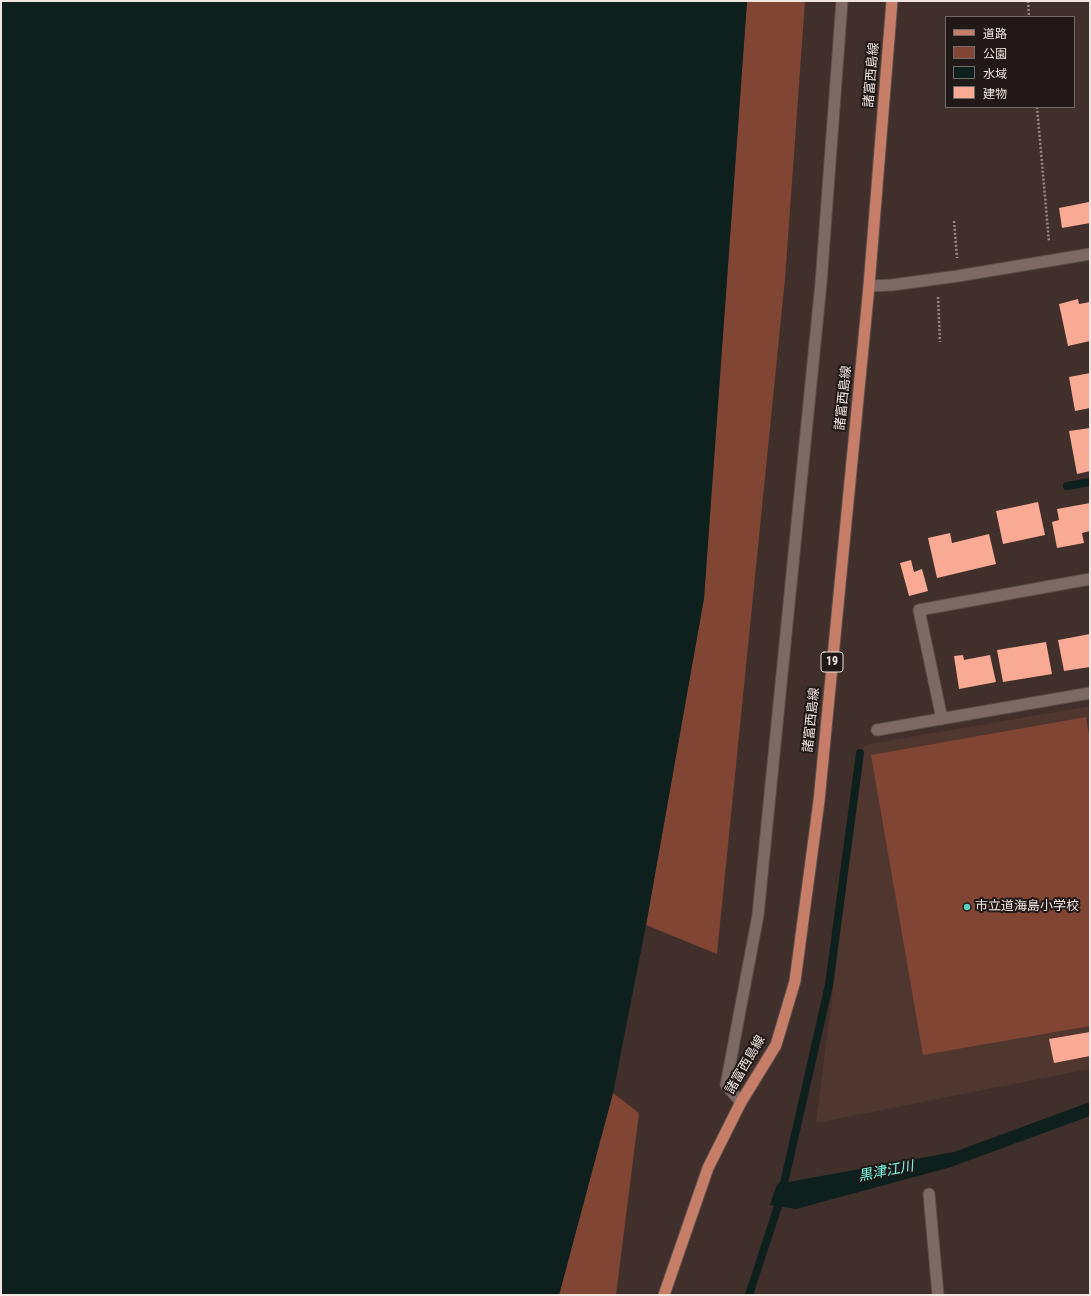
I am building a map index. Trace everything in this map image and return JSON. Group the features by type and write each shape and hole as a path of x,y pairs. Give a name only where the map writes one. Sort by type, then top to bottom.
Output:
{"main road":[{"name":"諸富西島線","path":"664,1295 708,1168 741,1102 776,1045 795,981 818,801 869,286 892,1"}],"street":[{"path":"741,1102 726,1086 758,915 821,283 842,1"},
{"path":"869,286 892,285 958,276 1090,254"},
{"path":"942,719 919,610 1090,579"},
{"path":"877,730 1090,693"},
{"path":"929,1194 938,1295"}],"path":[{"path":"1028,1 1029,16"},
{"path":"1037,108 1050,261"},
{"path":"954,221 958,276"},
{"path":"937,279 940,342"}],"shaded area":[{"name":"市立道海島小学校","path":"1090,706 1090,1069 816,1123 864,745"}],"green space":[{"path":"747,1 805,1 785,279 717,954 646,925 704,598"},
{"name":"市立道海島小学校","path":"1086,717 1090,741 1090,1026 923,1055 871,755"},
{"path":"613,1093 639,1113 616,1295 559,1295"}],"water":[{"path":"1,1 747,1 704,598 646,925 613,1093 559,1295 1,1295"},
{"path":"1090,1102 1090,1116 951,1167 796,1209 770,1205 777,1184 954,1152"}],"building":[{"path":"1089,202 1090,223 1062,228 1059,208"},
{"path":"1078,299 1079,304 1090,302 1090,341 1068,346 1059,304"},
{"path":"1090,373 1090,408 1075,411 1069,377"},
{"path":"1090,428 1090,471 1077,474 1069,431"},
{"path":"1038,502 1045,535 1003,544 996,511"},
{"path":"1090,503 1090,531 1082,533 1084,543 1057,548 1052,522 1059,520 1057,509"},
{"path":"950,533 952,543 989,534 996,564 937,578 928,538"},
{"path":"911,560 914,572 922,569 928,591 909,596 900,563"},
{"path":"1090,634 1090,667 1064,671 1058,640"},
{"path":"1046,642 1052,674 1003,682 997,650"},
{"path":"963,655 964,660 990,655 996,682 959,689 954,656"},
{"path":"1090,1032 1090,1056 1054,1063 1049,1039"}],"waterway":[{"path":"1067,486 1090,482"},
{"path":"782,1192 829,985 860,753"},
{"name":"黒津江川","path":"749,1295 781,1197"}],"place":[{"name":"市立道海島小学校","path":"967,907"}]}
